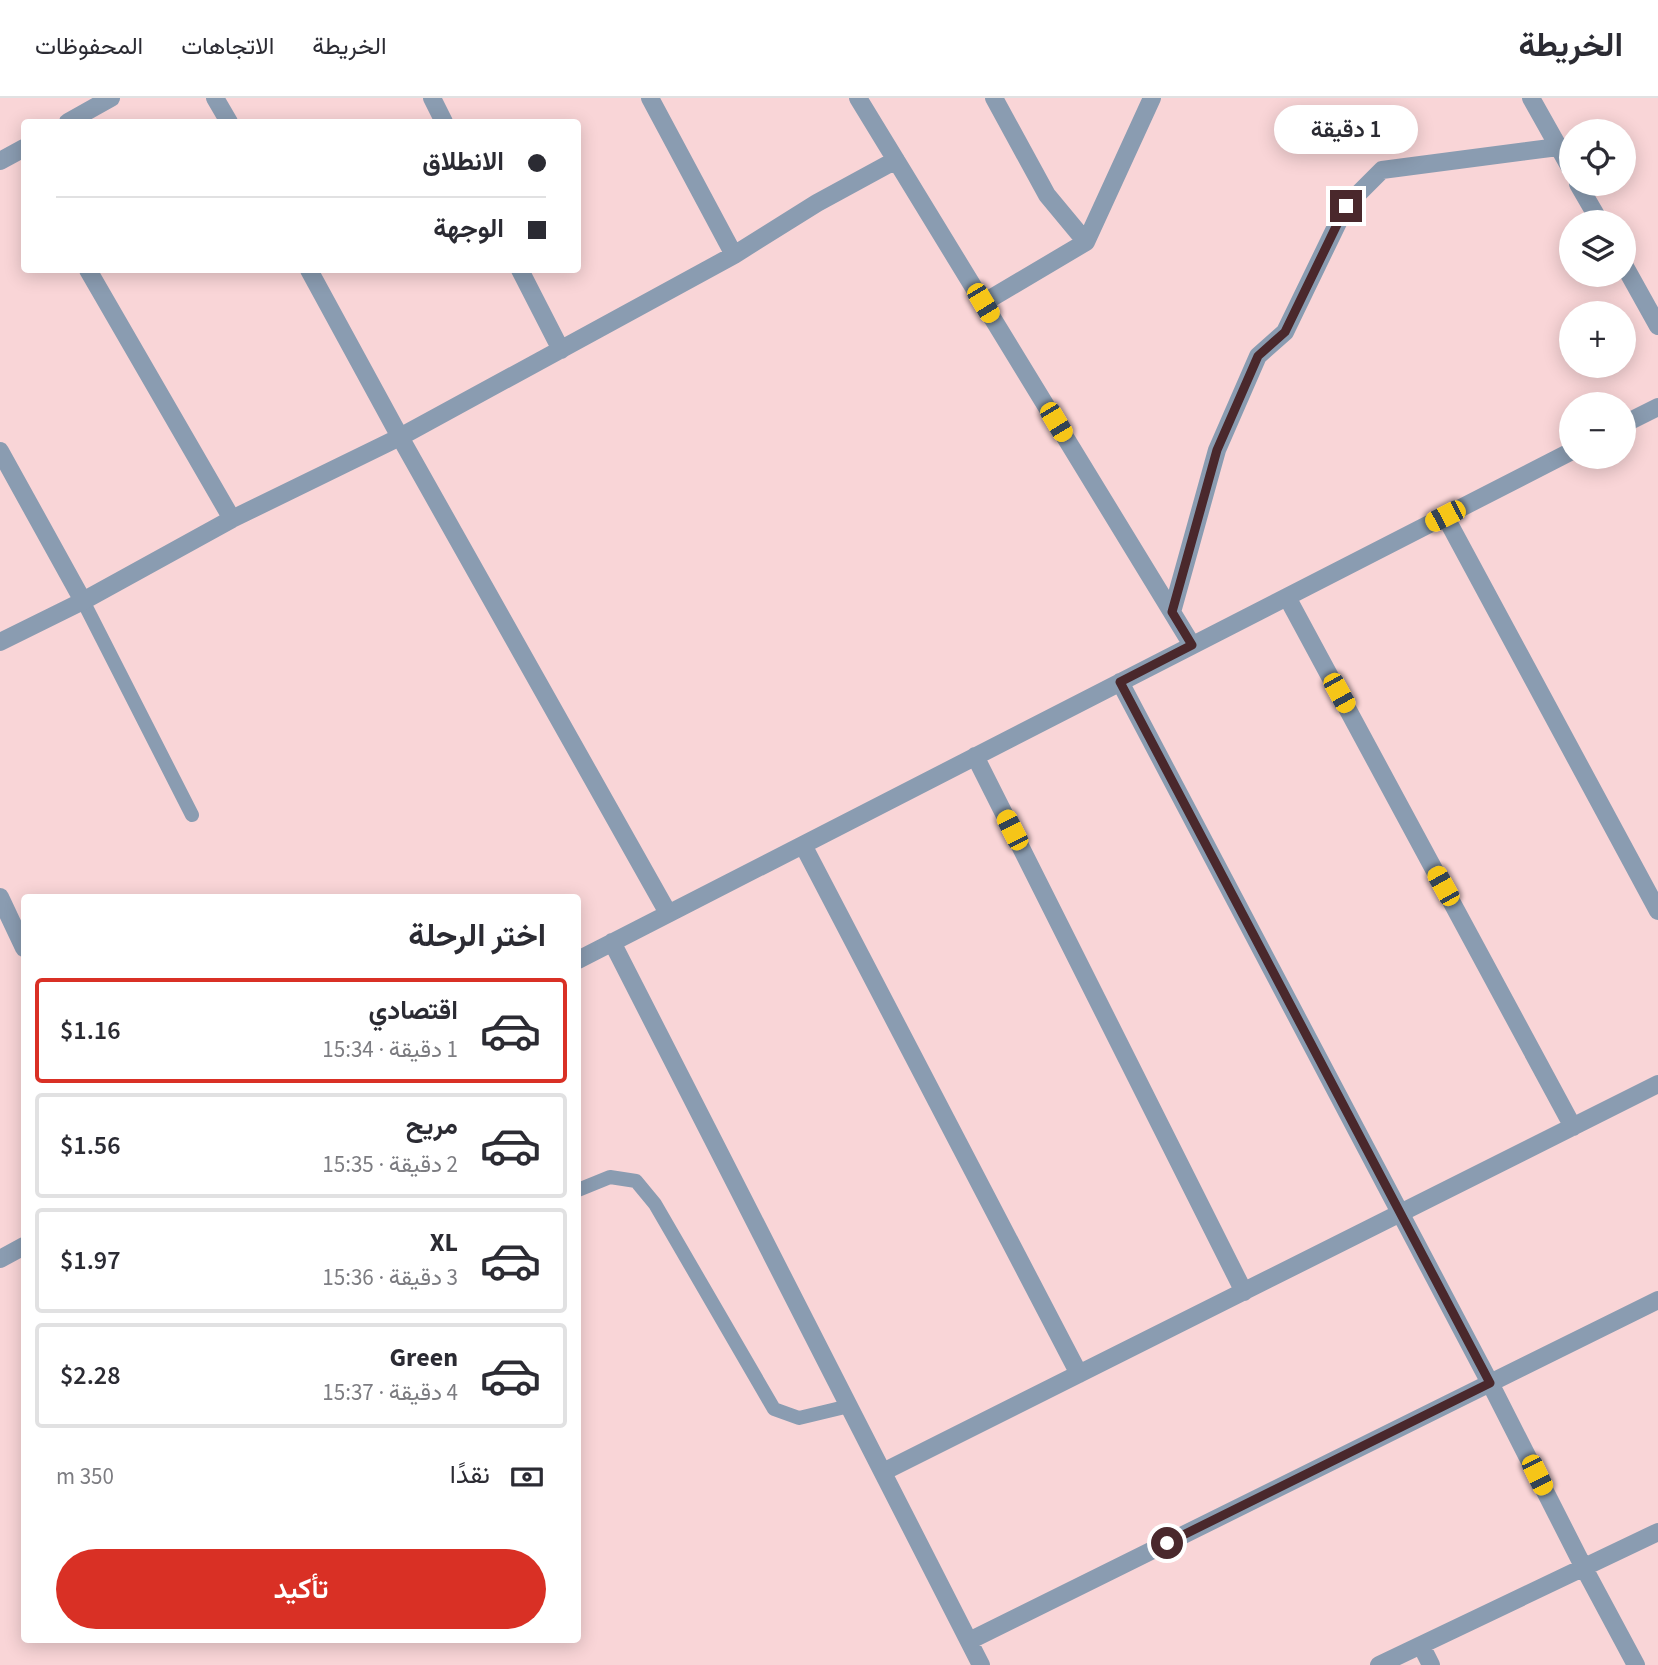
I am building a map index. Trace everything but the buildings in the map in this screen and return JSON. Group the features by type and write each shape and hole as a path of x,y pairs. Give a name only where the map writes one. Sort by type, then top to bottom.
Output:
{"street":[{"path":"73,119 111,98"},
{"path":"215,98 227,119"},
{"path":"432,98 442,119"},
{"path":"650,98 734,255"},
{"path":"858,98 1192,645"},
{"path":"994,98 1046,195 1086,242"},
{"path":"983,303 1086,242 1152,98"},
{"path":"1172,612 1217,450 1258,356 1285,332 1346,206 1382,170 1558,147 1531,98"},
{"path":"0,161 21,154"},
{"path":"0,642 83,601 232,519 400,437 734,255 896,160"},
{"path":"90,273 232,519"},
{"path":"311,273 668,913"},
{"path":"522,273 561,350"},
{"path":"1636,287 1658,327"},
{"path":"1636,418 1658,407"},
{"path":"0,451 83,601"},
{"path":"581,958 1559,458"},
{"path":"1445,516 1658,911"},
{"path":"1287,597 1573,1127"},
{"path":"1120,682 1636,1665"},
{"path":"975,757 1244,1292"},
{"path":"803,845 1079,1374"},
{"path":"0,897 21,942"},
{"path":"612,942 981,1665"},
{"path":"883,1472 1658,1084"},
{"path":"0,1259 21,1248"},
{"path":"969,1642 1658,1300"},
{"path":"1379,1665 1658,1532"},
{"path":"1421,1645 1432,1665"}],"lane":[{"path":"83,601 192,815"},
{"path":"581,1189 610,1177 636,1181 655,1204 774,1409 799,1418 849,1406"}],"route":[{"path":"1167,1543 1490,1383 1120,682 1192,645 1172,612 1217,450 1258,356 1285,332 1346,206"}]}
